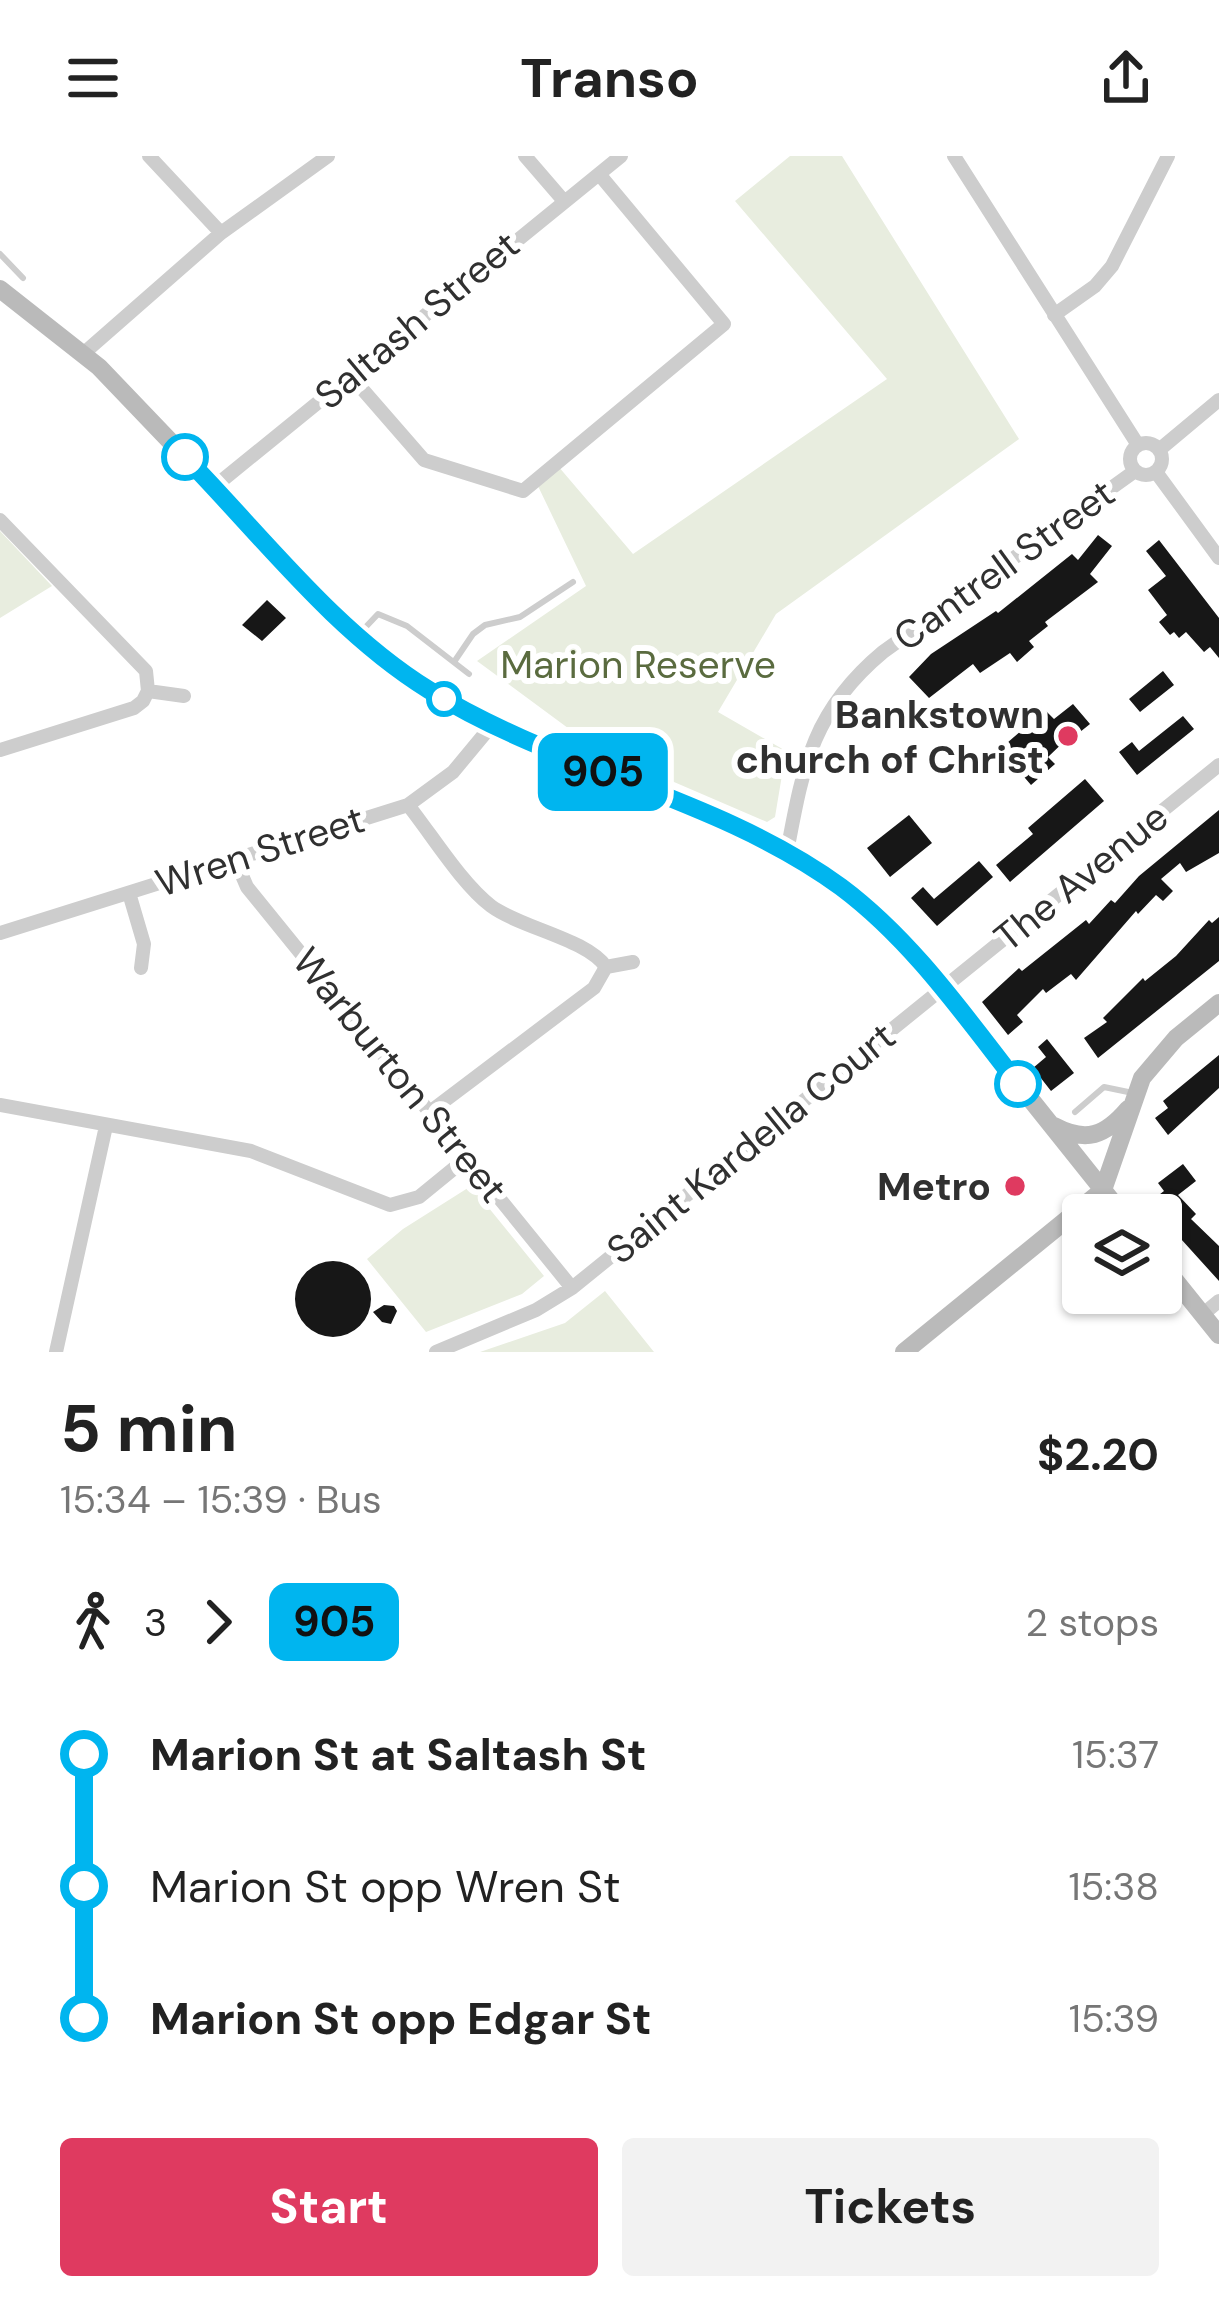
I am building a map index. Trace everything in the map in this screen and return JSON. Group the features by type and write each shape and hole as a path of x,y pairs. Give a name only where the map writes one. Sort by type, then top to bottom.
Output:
{"main road":[{"path":"0,290 84,353 358,635 425,688 492,724 787,853 871,912 943,989 1106,1194"},
{"path":"904,1352 1103,1190 1132,1100 1154,1059 1219,1003"},
{"path":"1050,1123 1070,1134 1093,1136 1105,1132 1132,1100"},
{"path":"1182,1290 1219,1335"}],"street":[{"path":"148,156 221,233"},
{"path":"84,353 221,233 328,156"},
{"path":"525,156 562,200"},
{"name":"Saltash Street","path":"214,487 620,156"},
{"path":"954,156 1138,445"},
{"path":"1054,315 1095,286 1112,266 1168,156"},
{"path":"350,375 424,460 523,491 724,324 598,174"},
{"path":"1160,450 1219,400"},
{"path":"1138,445 1152,444 1160,450 1156,472"},
{"path":"1138,445 1130,457 1135,471 1143,475 1156,472"},
{"name":"Cantrell Street","path":"787,853 803,764 850,681 883,652 1135,471"},
{"path":"1156,472 1219,558"},
{"path":"0,520 146,671 148,691 134,707 0,750"},
{"path":"148,691 184,696"},
{"name":"Wren Street","path":"0,933 408,805 453,772 492,724"},
{"name":"The Avenue","path":"943,989 1219,765"},
{"path":"408,805 485,901 508,917 592,954 606,967"},
{"name":"Warburton Street","path":"235,859 247,886 468,1157 566,1292"},
{"path":"129,892 144,944 141,968"},
{"path":"431,1111 594,988 606,967 633,962"},
{"name":"Saint Kardella Court","path":"436,1352 566,1292 943,989"},
{"path":"0,1106 250,1151 396,1206 419,1197 468,1157"},
{"path":"56,1352 106,1126"},
{"path":"1202,1315 1219,1301"}],"lane":[{"path":"0,254 23,278"},
{"path":"454,662 485,625 520,617 573,582"},
{"path":"358,635 378,614 407,626 469,674"},
{"path":"1075,1112 1104,1088 1132,1100"}],"green space":[{"name":"Marion Reserve","path":"790,156 842,156 1019,439 776,614 718,712 786,751 775,817 767,822 595,748 477,661 586,586 537,484 558,466 633,554 887,379 735,201"},
{"path":"0,531 52,586 0,618"},
{"path":"471,1186 544,1276 522,1294 426,1332 367,1259 403,1229"},
{"path":"605,1291 654,1352 480,1352 565,1323"}],"building":[{"path":"1098,535 1112,546 1090,574 1098,582 1045,622 1048,626 1029,641 1034,647 1017,662 1010,653 980,673 973,664 929,698 909,677 931,654 998,613 1072,554 1078,560"},
{"path":"1159,540 1219,618 1219,658 1210,647 1204,652 1186,632 1179,638 1174,632 1170,635 1159,622 1167,615 1148,590 1166,576 1146,551"},
{"path":"267,600 286,618 262,641 242,625"},
{"path":"1163,671 1174,685 1140,712 1129,699"},
{"path":"1073,704 1090,724 1048,757 1055,764 1031,785 1000,749 1045,710 1054,719"},
{"path":"1183,716 1194,729 1137,775 1119,752 1132,742 1139,751"},
{"path":"1085,779 1104,801 1010,882 996,865 1033,834 1028,828"},
{"path":"1219,810 1219,853 1186,872 1180,863 1161,879 1173,891 1163,901 1156,895 1138,914 1136,911 1076,980 1071,974 1046,993 1043,989 1017,1015 1023,1022 1008,1035 982,1002 1019,968 1022,971 1086,920 1089,924 1111,900 1115,903 1139,876"},
{"path":"909,815 932,843 890,877 867,848"},
{"path":"979,861 993,877 937,926 911,898 923,887 934,899"},
{"path":"1219,917 1219,961 1098,1058 1084,1038 1107,1022 1103,1018 1143,978 1145,981 1176,956 1209,920 1212,923"},
{"path":"1047,1039 1074,1073 1051,1091 1033,1068 1046,1057 1038,1047"},
{"path":"1219,1055 1219,1088 1168,1135 1155,1118 1168,1108 1163,1101"},
{"path":"1183,1164 1196,1181 1179,1194 1160,1194 1164,1191 1158,1183"},
{"path":"1182,1199 1196,1214 1191,1219 1219,1246 1219,1281 1182,1240"},
{"path":"333,1261 360,1272 371,1299 360,1326 333,1337 306,1326 295,1299 306,1272"},
{"path":"384,1305 397,1311 391,1324 373,1312"}],"bus line":[{"name":"905","path":"185,457 358,635 425,688 492,724 787,853 840,887 921,962 1018,1084"}],"place":[{"name":"Bankstown church of Christ","path":"1068,736"},
{"name":"Metro","path":"1015,1186"}]}
